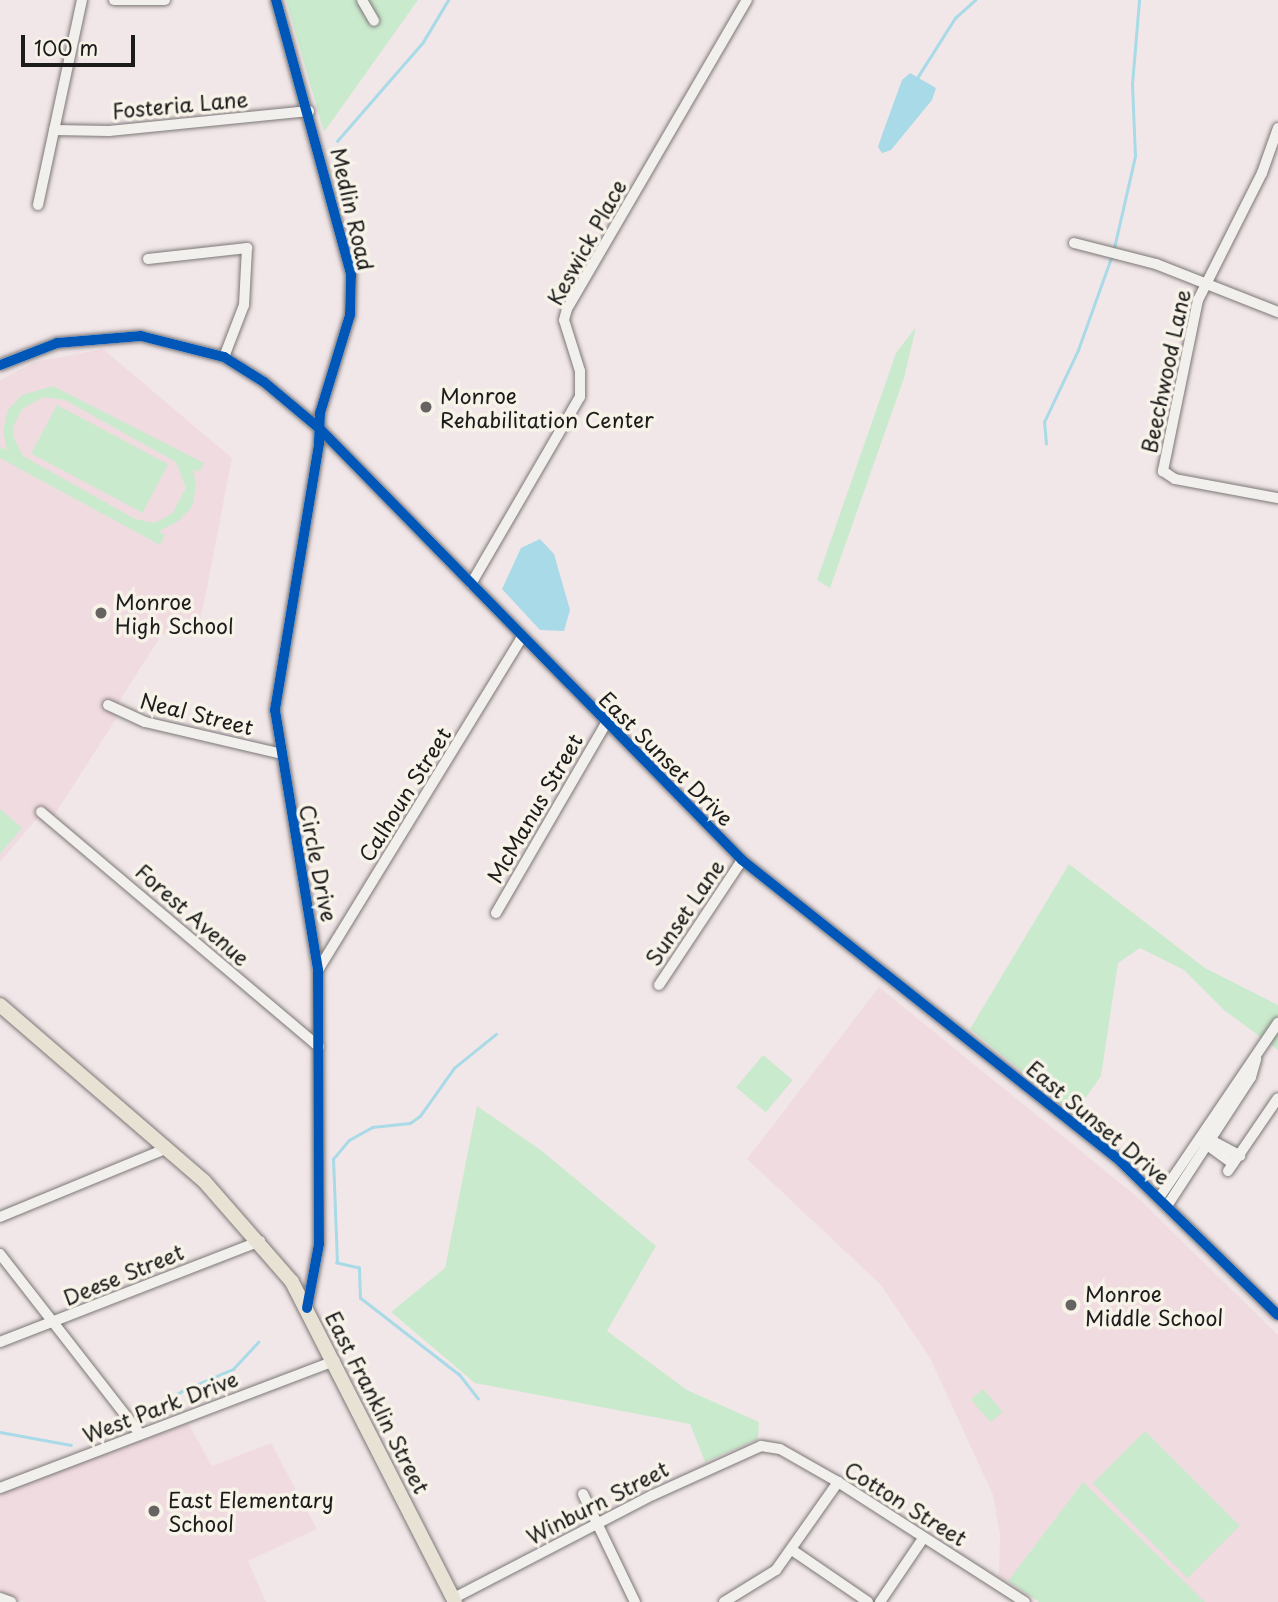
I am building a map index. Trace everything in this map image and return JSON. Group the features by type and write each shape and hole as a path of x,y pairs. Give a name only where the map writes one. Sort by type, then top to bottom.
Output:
{"main road":[{"name":"East Franklin Street","path":"0,1005 204,1181 260,1241 307,1308 455,1600"}],"street":[{"path":"38,205 82,0"},
{"path":"114,0 165,0"},
{"name":"Medlin Road","path":"275,0 309,111 351,275 349,315 320,413 320,429"},
{"path":"362,0 374,21"},
{"name":"Keswick Place","path":"471,584 580,397 580,371 564,320 568,309 747,0"},
{"name":"Fosteria Lane","path":"54,130 97,131 309,111"},
{"name":"Beechwood Lane","path":"1278,128 1262,173 1204,283 1163,471 1175,479 1278,498"},
{"path":"1074,243 1156,264 1278,312"},
{"path":"148,260 247,248 244,305 224,358"},
{"name":"East Sunset Drive","path":"1,361 57,343 119,335 169,340 224,358 264,382 320,429 742,860 1074,1123 1163,1202 1278,1315"},
{"name":"Circle Drive","path":"307,1308 318,1244 318,970 278,753 278,689 320,429"},
{"name":"Calhoun Street","path":"318,970 523,637"},
{"name":"Neal Street","path":"108,705 145,722 278,753"},
{"name":"McManus Street","path":"496,913 606,723"},
{"name":"Forest Avenue","path":"41,812 319,1046"},
{"name":"Sunset Lane","path":"659,985 742,860"},
{"path":"1163,1202 1199,1137 1242,1071 1257,1056 1278,1023"},
{"path":"1163,1202 1209,1142 1251,1077 1257,1056"},
{"path":"1199,1137 1209,1142 1234,1164 1278,1098"},
{"path":"0,1217 167,1149"},
{"name":"Deese Street","path":"0,1342 260,1241"},
{"path":"0,1254 140,1434"},
{"name":"West Park Drive","path":"0,1488 335,1361"},
{"name":"Winburn Street","path":"455,1600 596,1524 761,1446"},
{"name":"Cotton Street","path":"761,1446 780,1449 838,1482 1025,1602"},
{"path":"724,1602 776,1570 838,1482"},
{"path":"583,1494 635,1602"},
{"path":"880,1602 924,1537"},
{"path":"792,1550 868,1602"},
{"path":"0,1598 10,1602"}],"shaded area":[{"name":"Monroe High School","path":"103,349 232,458 206,593 196,637 162,634 120,700 116,719 48,825 38,817 0,862 0,380 35,362"},
{"name":"Monroe Middle School","path":"879,987 1135,1195 1278,1335 1278,1602 1039,1602 999,1576 1000,1534 993,1495 930,1358 881,1285 747,1159"},
{"name":"East Elementary School","path":"188,1423 212,1466 271,1443 317,1529 248,1561 266,1602 25,1602 0,1592 0,1493"}],"green space":[{"path":"286,0 418,0 324,132"},
{"path":"916,327 904,378 830,588 817,580 896,353"},
{"path":"53,386 204,463 199,472 193,469 196,487 192,507 177,522 159,531 165,535 160,545 0,458 0,447 7,450 3,431 8,410 22,395","holes":["43,397 65,400 176,462 186,488 172,514 154,523 135,519 23,456 13,436 13,427 22,409"]},
{"path":"57,405 168,464 142,513 31,454"},
{"path":"0,809 22,828 0,854"},
{"path":"1069,864 1205,968 1278,1005 1278,1050 1224,1010 1184,970 1140,948 1118,963 1101,1076 1074,1114 970,1029"},
{"path":"763,1055 793,1080 766,1112 736,1087"},
{"path":"477,1106 542,1151 656,1246 607,1331 687,1390 759,1422 758,1439 705,1462 690,1424 475,1383 391,1312 445,1268"},
{"path":"983,1389 1003,1412 991,1422 971,1399"},
{"path":"1145,1431 1240,1526 1187,1578 1093,1483"},
{"path":"1083,1482 1205,1602 1039,1602 1008,1581"}],"water":[{"path":"910,73 936,88 932,100 891,150 882,153 878,147 883,132 902,80"},
{"path":"540,539 554,554 570,610 564,631 540,630 502,589 521,548"}],"waterway":[{"path":"337,141 423,42 448,0"},
{"path":"917,78 955,18 975,0"},
{"path":"1114,248 1135,156 1132,84 1139,0"},
{"path":"1046,444 1044,422 1078,350 1112,255"},
{"path":"478,1399 459,1375 360,1298 359,1268 337,1263 333,1159 349,1140 372,1127 410,1123 420,1116 454,1068 496,1034"},
{"path":"138,1418 182,1391 233,1369 258,1342"},
{"path":"0,1432 71,1445"}],"cycle path":[{"path":"276,0 351,275 350,315 320,413 319,444 275,710 318,970 319,1244 307,1308"},
{"path":"0,365 57,343 141,336 224,357 264,382 320,429 742,860 1121,1162 1278,1315"}],"place":[{"name":"Monroe Rehabilitation Center","path":"426,407"},
{"name":"Monroe High School","path":"101,613"},
{"name":"Monroe Middle School","path":"1071,1305"},
{"name":"East Elementary School","path":"154,1511"}]}
